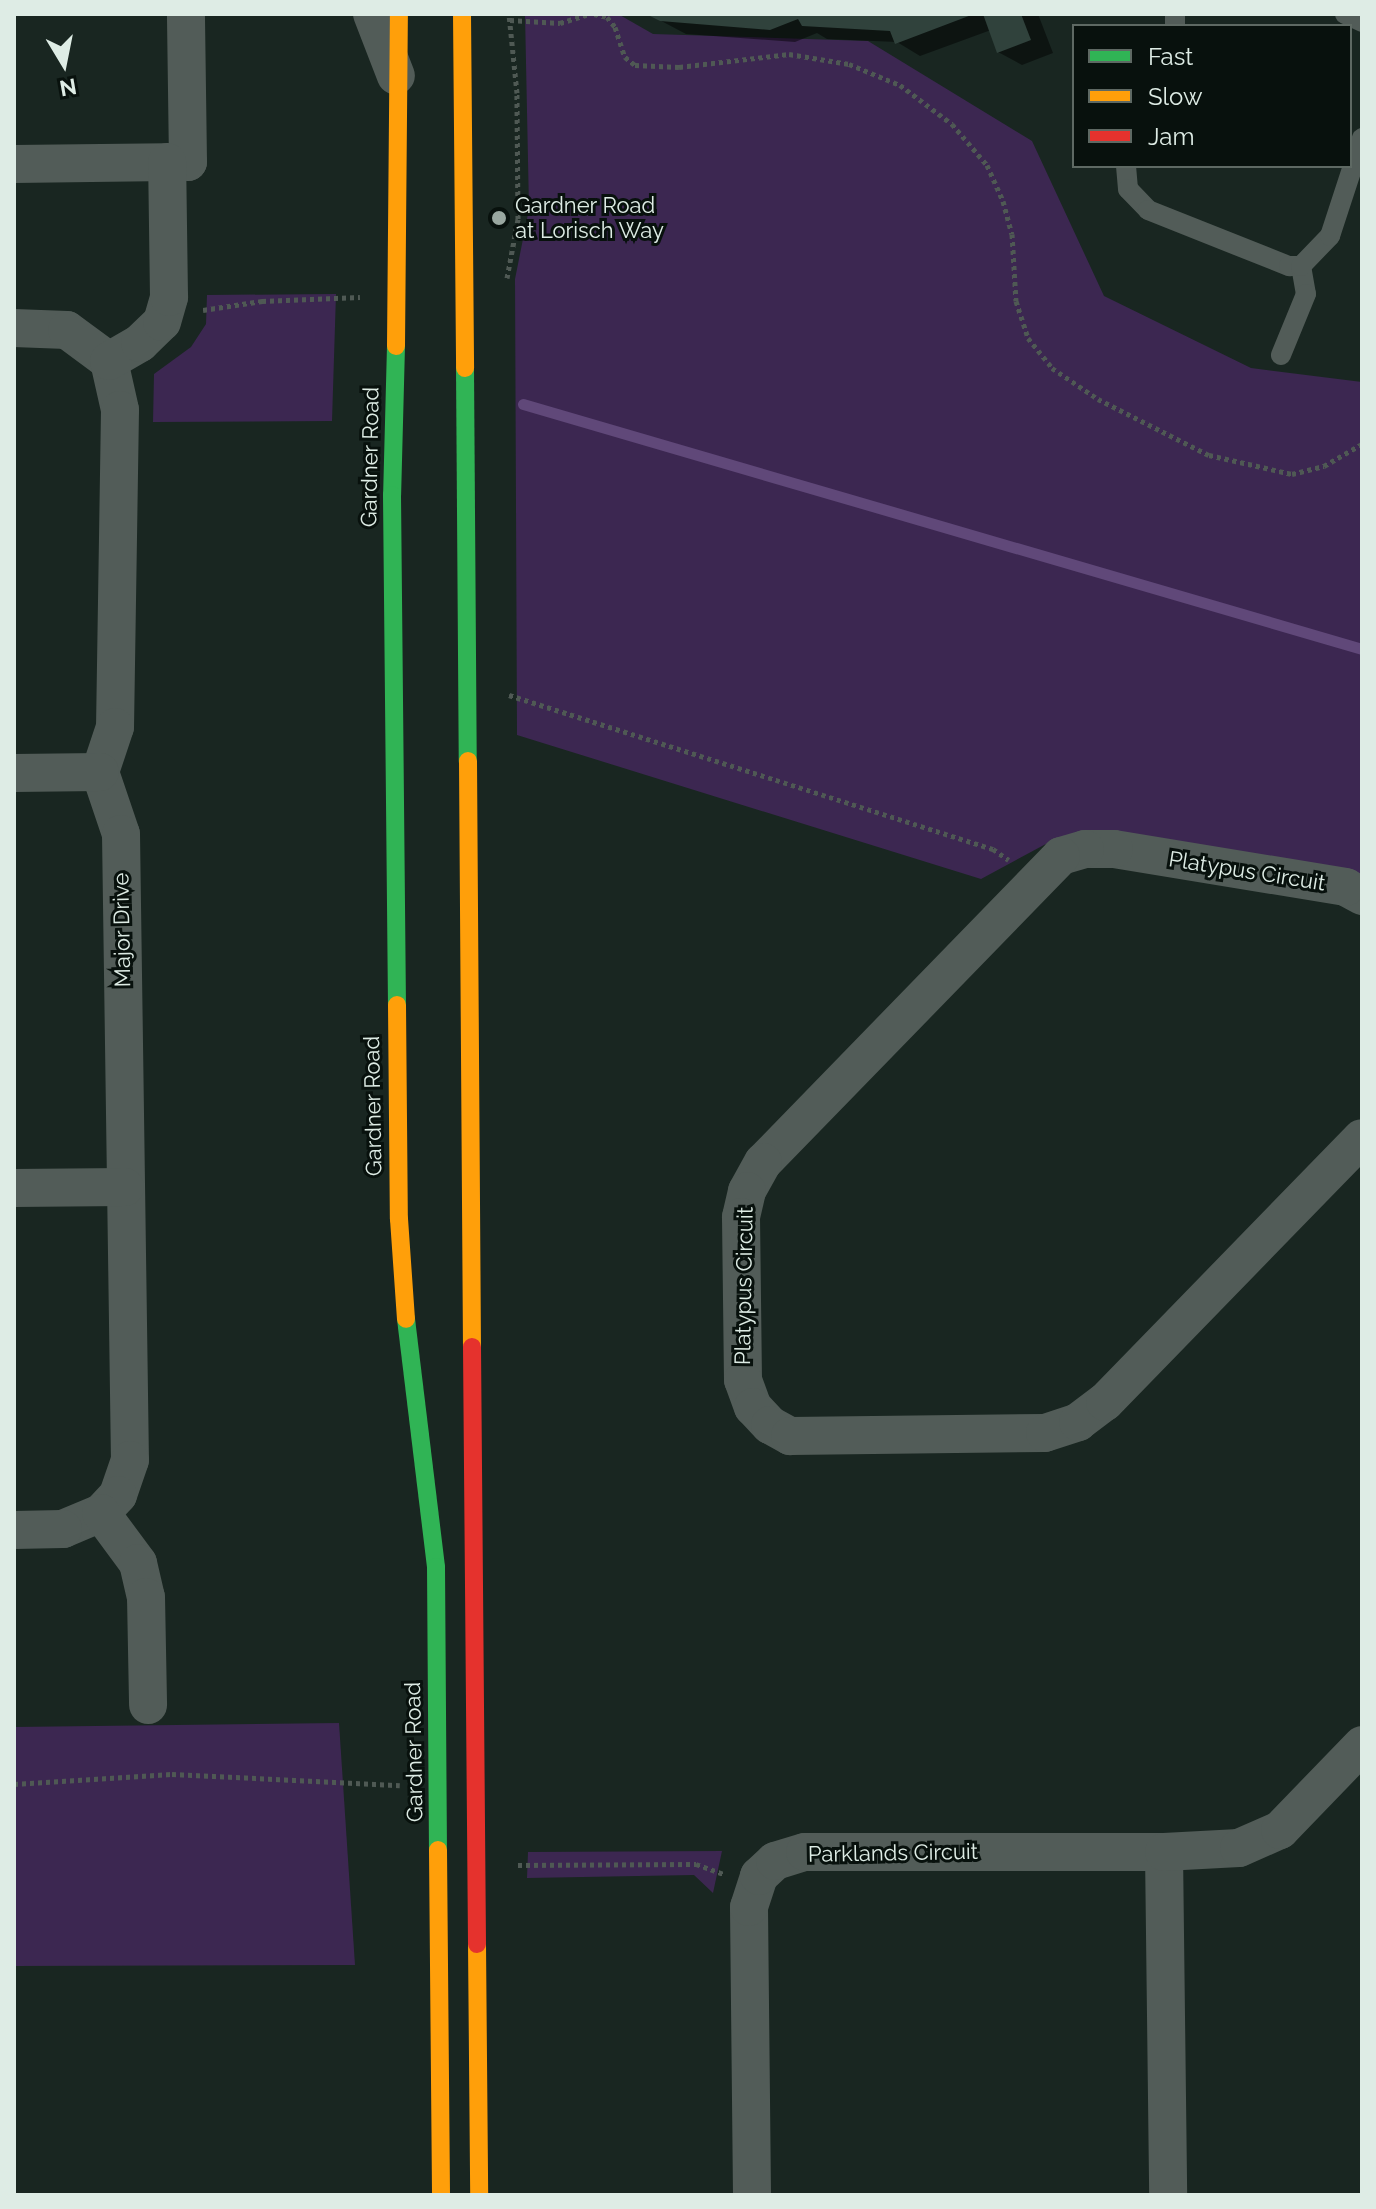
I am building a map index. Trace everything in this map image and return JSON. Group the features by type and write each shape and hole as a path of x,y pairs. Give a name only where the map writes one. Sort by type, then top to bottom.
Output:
{"street":[{"path":"14,164 188,162 186,14"},
{"path":"372,14 399,82"},
{"name":"Gardner Road","path":"399,14 392,495 399,1219 409,1369 436,1567 441,2195"},
{"path":"462,14 479,2195"},
{"path":"109,361 140,343 162,322 169,297 167,162"},
{"path":"14,328 67,330 109,361 120,410 115,727 100,772 14,773"},
{"name":"Major Drive","path":"100,772 121,834 130,1460 118,1495 101,1513"},
{"name":"Platypus Circuit","path":"1362,896 1346,887 1114,849 1085,849 1061,856 763,1162 747,1191 741,1217 743,1380 753,1407 770,1425 790,1436 1045,1433 1078,1422 1105,1402 1362,1138"},
{"path":"14,1188 125,1187"},
{"path":"14,1530 63,1529 101,1513 138,1563 146,1597 148,1705"},
{"name":"Parklands Circuit","path":"753,1888 759,1876 775,1861 805,1852 1164,1852 1239,1848 1280,1830 1362,1745"},
{"path":"1164,1852 1168,2195"},
{"path":"752,2195 749,1907 753,1888"}],"lane":[{"path":"1345,14 1362,22"},
{"path":"1126,168 1128,189 1148,210 1289,266 1301,266 1330,236 1362,138"},
{"path":"1281,355 1306,294 1301,266"}],"path":[{"path":"510,20 560,23 592,14 607,17 615,27 625,57 635,65 679,67 789,54 849,64 900,85 952,124 987,165 1003,201 1012,234 1016,301 1028,338 1052,368 1098,399 1209,455 1292,474 1324,466 1362,444"},
{"path":"197,320 204,309 262,301 363,297"},
{"path":"509,695 993,849 1034,881"},
{"path":"14,1784 172,1774 439,1786"},
{"path":"518,1865 696,1864 753,1888"}],"shaded area":[{"path":"525,14 618,14 653,34 868,41 1032,141 1104,296 1251,368 1362,382 1362,881 1057,838 981,879 517,735 515,279 529,209"},
{"path":"336,294 332,421 153,422 154,374 191,347 206,324 207,295"},
{"path":"339,1723 355,1965 14,1966 14,1727"},
{"path":"722,1851 713,1893 694,1875 527,1878 528,1852"}],"building":[{"path":"646,14 974,14 895,44 890,31 802,26 798,19 770,30 660,21"},
{"path":"983,14 1021,14 1031,40 997,53"}],"waterway":[{"path":"523,404 1362,649"}],"traffic: fast":[{"path":"396,346 392,495 397,1005"},
{"path":"465,368 468,761"},
{"path":"406,1319 436,1567 438,1850"}],"traffic: slow":[{"path":"396,346 399,14"},
{"path":"462,14 465,368"},
{"path":"468,761 472,1347"},
{"path":"397,1005 399,1219 406,1319"},
{"path":"438,1850 441,2195"},
{"path":"477,1944 479,2195"}],"traffic: jam":[{"path":"472,1347 477,1944"}],"place":[{"name":"Gardner Road at Lorisch Way","path":"499,218"}]}
